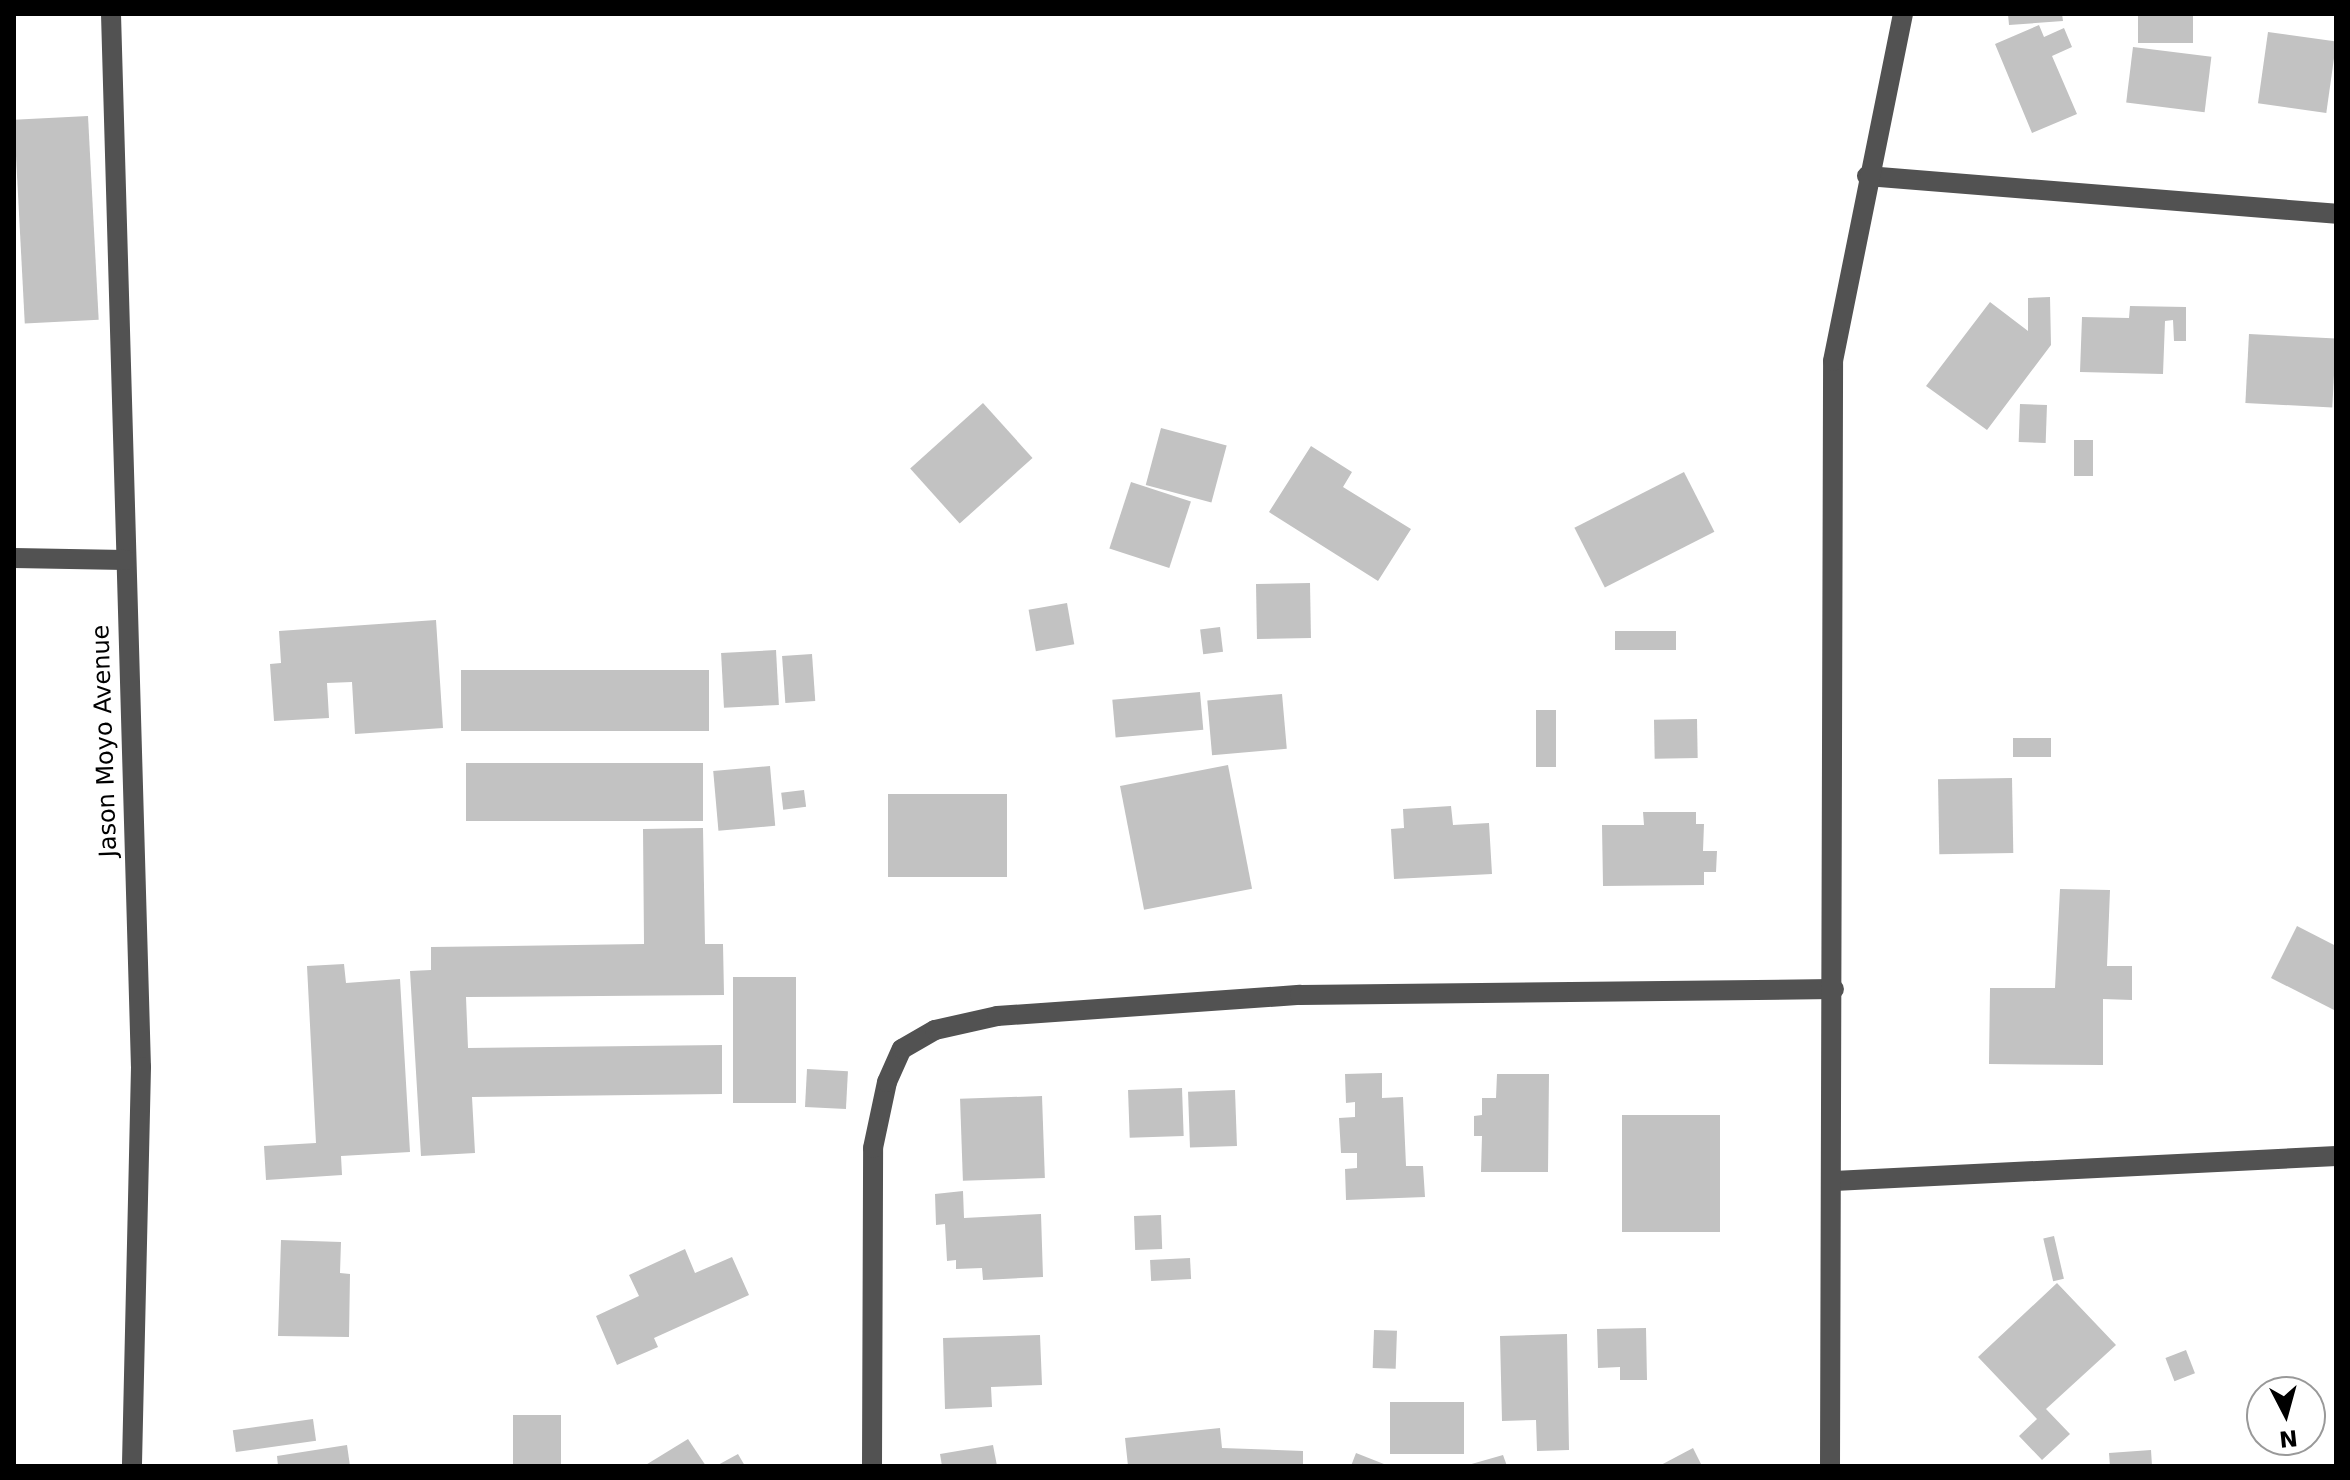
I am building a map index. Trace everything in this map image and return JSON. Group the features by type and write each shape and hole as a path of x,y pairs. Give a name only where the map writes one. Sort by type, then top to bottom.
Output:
{"street":[{"name":"Jason Moyo Avenue","path":"111,14 141,1067 132,1466"},
{"path":"1830,1466 1834,1181 1833,361 1867,176 1903,14"},
{"path":"1867,176 2336,214"},
{"path":"14,558 125,560"},
{"path":"872,1466 873,1148 887,1082 902,1049 935,1030 997,1016 1300,995 1834,989"},
{"path":"1834,1181 2336,1156"}],"building":[{"path":"2008,14 2062,14 2063,21 2009,25"},
{"path":"2138,14 2193,14 2193,43 2138,43"},
{"path":"2039,25 2044,37 2064,28 2072,47 2052,56 2077,114 2032,133 1995,44"},
{"path":"2268,32 2336,42 2326,113 2258,103"},
{"path":"2133,47 2211,57 2205,112 2126,103"},
{"path":"88,116 99,320 25,324 14,120"},
{"path":"2050,297 2051,345 1987,430 1926,386 1990,302 2028,331 2028,298"},
{"path":"2130,306 2186,307 2186,341 2174,341 2173,320 2165,321 2163,374 2080,372 2082,317 2129,318"},
{"path":"2249,334 2336,339 2332,407 2245,403"},
{"path":"983,403 1033,458 960,524 910,469"},
{"path":"2020,404 2047,405 2046,443 2019,442"},
{"path":"1161,428 1227,446 1211,503 1146,485"},
{"path":"2074,440 2093,440 2093,476 2074,476"},
{"path":"1311,446 1352,472 1343,487 1411,529 1378,581 1269,512"},
{"path":"1684,472 1714,532 1605,588 1574,528"},
{"path":"1131,482 1191,501 1169,568 1109,549"},
{"path":"1310,583 1311,638 1257,639 1256,584"},
{"path":"1067,603 1074,644 1036,651 1029,610"},
{"path":"436,620 443,728 355,734 352,682 327,683 329,718 274,721 270,664 281,663 279,631"},
{"path":"1220,627 1223,652 1203,654 1200,629"},
{"path":"1615,631 1676,631 1676,650 1615,650"},
{"path":"776,650 779,705 724,708 721,653"},
{"path":"812,654 815,701 785,703 782,656"},
{"path":"461,670 709,670 709,731 461,731"},
{"path":"1200,692 1203,730 1116,738 1112,700"},
{"path":"1282,694 1287,749 1212,755 1207,701"},
{"path":"1536,710 1556,710 1556,767 1536,767"},
{"path":"1697,719 1698,758 1655,759 1654,720"},
{"path":"2013,738 2051,738 2051,757 2013,757"},
{"path":"466,763 703,763 703,821 466,821"},
{"path":"1228,765 1252,889 1144,910 1120,786"},
{"path":"770,766 775,826 718,831 713,771"},
{"path":"2012,778 2013,853 1939,854 1938,779"},
{"path":"804,790 806,807 783,810 781,793"},
{"path":"888,794 1007,794 1007,877 888,877"},
{"path":"1451,806 1453,825 1489,823 1492,874 1394,879 1391,829 1404,828 1403,809"},
{"path":"1643,812 1696,812 1696,824 1704,824 1703,851 1717,851 1716,872 1704,872 1704,885 1603,886 1602,825 1644,825"},
{"path":"703,828 705,944 723,944 724,995 466,997 468,1048 722,1045 722,1094 472,1097 475,1153 421,1156 410,971 431,970 431,947 644,944 643,829"},
{"path":"2060,889 2110,890 2107,966 2132,966 2132,1000 2103,999 2103,1065 1989,1064 1990,988 2055,988"},
{"path":"2297,926 2336,946 2336,1011 2271,978"},
{"path":"344,964 346,983 400,979 410,1152 341,1156 342,1175 266,1180 264,1146 316,1143 307,966"},
{"path":"733,977 796,977 796,1103 733,1103"},
{"path":"807,1069 848,1071 846,1109 805,1107"},
{"path":"1382,1073 1382,1098 1403,1097 1406,1166 1423,1166 1425,1197 1346,1200 1345,1169 1357,1168 1357,1153 1341,1153 1339,1118 1355,1117 1355,1102 1346,1103 1345,1074"},
{"path":"1497,1074 1549,1074 1548,1172 1481,1172 1482,1136 1474,1136 1474,1116 1482,1115 1482,1098 1496,1098"},
{"path":"1182,1088 1184,1136 1130,1138 1128,1090"},
{"path":"1235,1090 1237,1146 1190,1148 1188,1092"},
{"path":"1042,1096 1045,1178 963,1181 960,1099"},
{"path":"1622,1115 1720,1115 1720,1232 1622,1232"},
{"path":"963,1191 964,1218 1041,1214 1043,1277 983,1280 982,1268 956,1269 956,1260 947,1261 945,1224 936,1225 935,1194"},
{"path":"1161,1215 1162,1249 1135,1250 1134,1216"},
{"path":"2054,1236 2064,1279 2053,1281 2043,1238"},
{"path":"281,1240 341,1242 340,1273 350,1274 349,1337 278,1336"},
{"path":"685,1249 695,1273 732,1257 749,1295 654,1338 658,1347 617,1365 596,1316 639,1296 629,1275"},
{"path":"1190,1258 1191,1279 1151,1281 1150,1260"},
{"path":"2057,1283 2116,1345 2046,1409 2070,1434 2042,1460 2019,1436 2037,1419 1978,1357"},
{"path":"1646,1328 1647,1380 1620,1380 1620,1367 1598,1368 1597,1329"},
{"path":"1374,1330 1397,1331 1396,1369 1373,1368"},
{"path":"1567,1334 1569,1450 1537,1451 1536,1420 1502,1421 1500,1336"},
{"path":"1040,1335 1042,1385 991,1387 992,1407 945,1409 943,1338"},
{"path":"2186,1350 2195,1373 2174,1381 2165,1358"},
{"path":"1390,1402 1464,1402 1464,1454 1390,1454"},
{"path":"513,1415 561,1415 561,1466 513,1466"},
{"path":"313,1419 316,1441 236,1452 233,1430"},
{"path":"1220,1428 1222,1448 1303,1451 1303,1466 1128,1466 1125,1438"},
{"path":"688,1439 706,1466 644,1466"},
{"path":"347,1445 350,1466 278,1466 277,1456"},
{"path":"993,1445 997,1466 942,1466 940,1454"},
{"path":"1693,1448 1702,1466 1659,1466"},
{"path":"2151,1450 2152,1466 2110,1466 2109,1453"},
{"path":"1356,1453 1389,1466 1351,1466"},
{"path":"738,1454 745,1466 716,1466"},
{"path":"1503,1455 1507,1466 1468,1466 1468,1465"}]}
